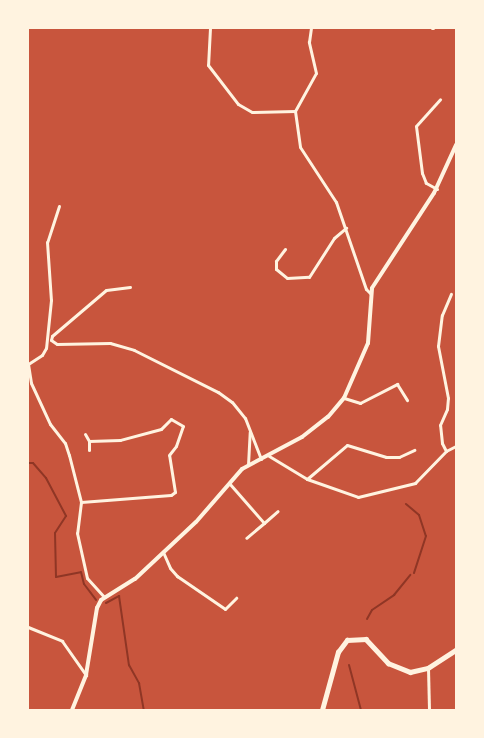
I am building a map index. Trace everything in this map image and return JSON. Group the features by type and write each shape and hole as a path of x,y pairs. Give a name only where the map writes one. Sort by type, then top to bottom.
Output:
{"main road":[{"path":"322,710 338,652 348,640 366,639 388,663 404,672 428,668 456,650"}],"street":[{"path":"210,28 208,65 238,104 252,112 295,111"},
{"path":"311,28 309,42 316,73 297,102 295,111 300,147 330,190 346,228 366,288 371,294"},
{"path":"436,189 426,183 422,173 416,126 440,99"},
{"path":"72,710 86,674 96,608 104,597 131,582 162,551 202,516 229,483 248,465 269,456 317,426 344,398 368,343 372,327 371,294 436,189 456,145"},
{"path":"59,206 47,242 51,300 46,348 28,364 31,383 42,409 65,443 81,502 77,533 87,578 104,597"},
{"path":"286,249 276,262 276,269 287,278 309,276 334,238 346,228"},
{"path":"130,287 106,290 52,336 51,340 57,344 110,343 134,350 232,402 250,429 261,460"},
{"path":"446,451 440,425 447,409 448,398 438,346 442,315 451,294"},
{"path":"344,398 360,403 397,384 407,400"},
{"path":"81,502 171,495 175,492 169,455 176,446 183,426 171,419 161,429 120,440 89,442"},
{"path":"248,465 250,429"},
{"path":"85,434 89,442 89,450"},
{"path":"307,479 347,445 386,457 399,457 414,450"},
{"path":"269,456 307,479 358,497 415,483 446,451 456,446"},
{"path":"229,483 264,522"},
{"path":"246,538 278,511"},
{"path":"162,551 177,576 226,608 236,598"},
{"path":"28,627 62,641 86,674"},
{"path":"428,668 429,710"}],"waterway":[{"path":"28,463 33,463 46,478 66,516 55,533 56,577 81,572 84,584 96,600"},
{"path":"406,504 419,515 426,536 414,573"},
{"path":"367,619 372,610 394,595 410,575"},
{"path":"106,603 119,596 129,665 139,683 144,710"},
{"path":"349,665 361,710"}]}
